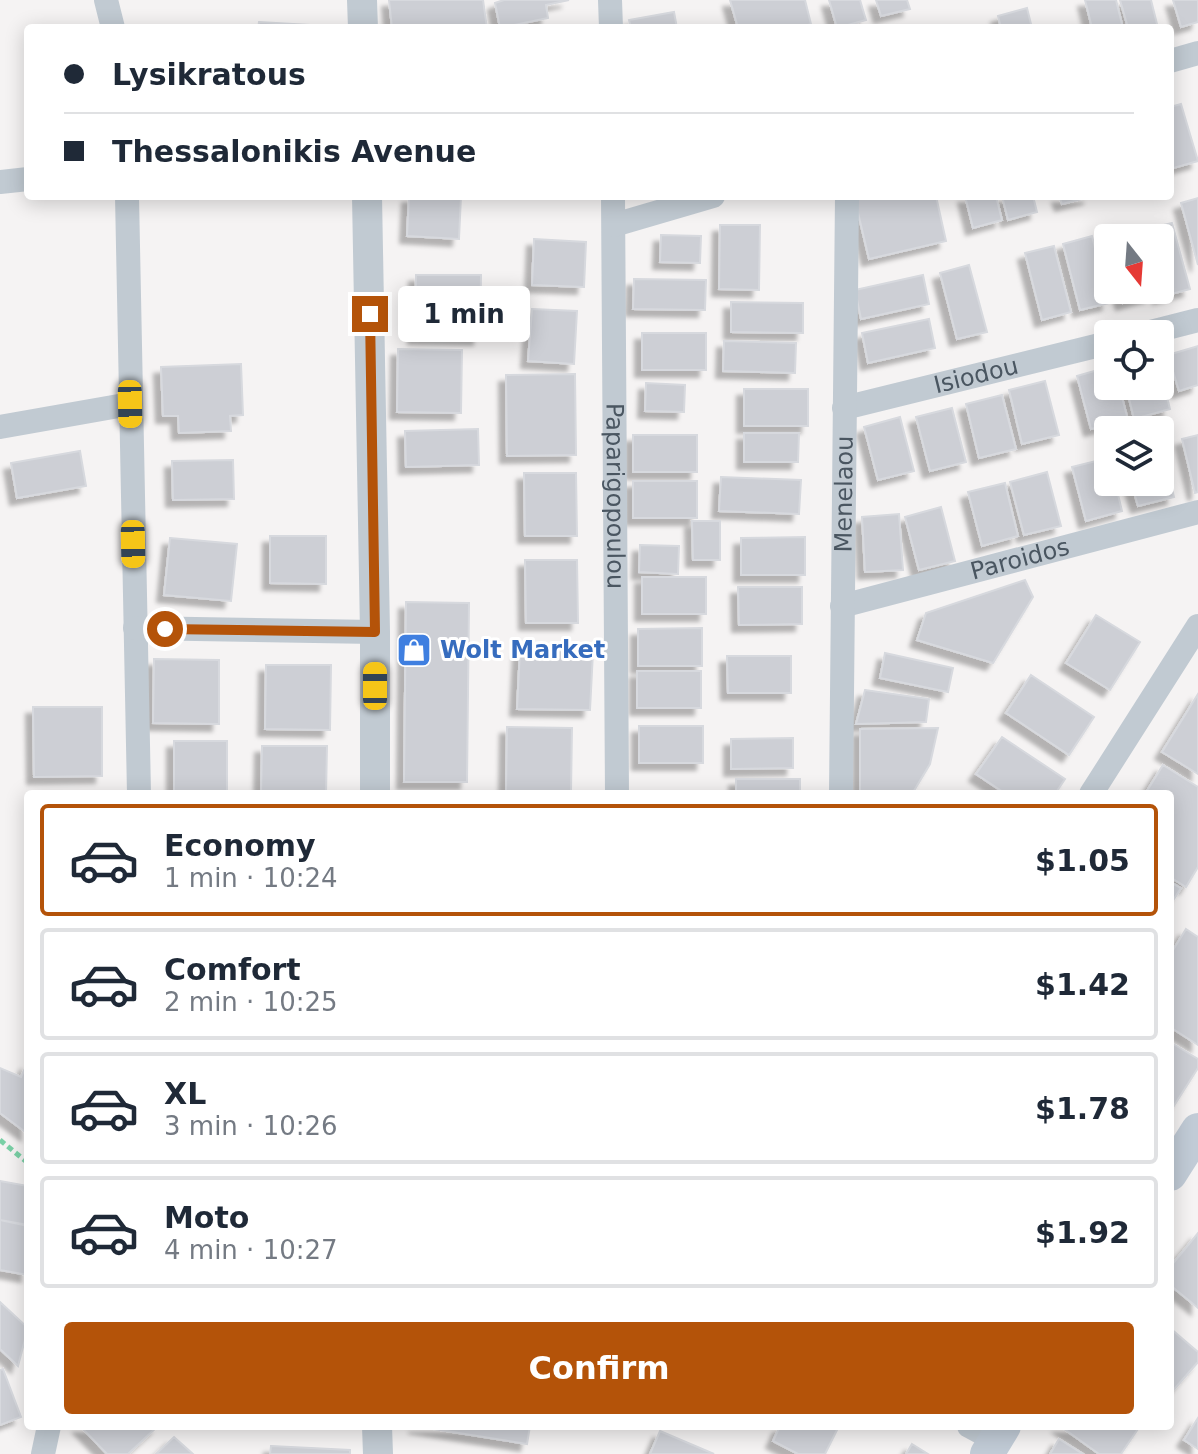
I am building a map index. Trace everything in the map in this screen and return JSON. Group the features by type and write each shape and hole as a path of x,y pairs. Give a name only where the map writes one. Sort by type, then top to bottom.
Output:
{"main road":[{"path":"1174,1168 1198,1130"}],"street":[{"path":"106,0 112,24"},
{"path":"362,0 363,24"},
{"path":"610,0 611,24"},
{"path":"1174,60 1198,53"},
{"path":"0,182 24,179"},
{"path":"127,200 139,790"},
{"path":"367,200 375,790"},
{"name":"Paparigopoulou","path":"613,200 617,790"},
{"path":"614,225 699,200"},
{"name":"Menelaou","path":"841,790 847,200"},
{"path":"1174,326 1198,320"},
{"name":"Isiodou","path":"844,408 1094,346"},
{"path":"0,427 130,404"},
{"name":"Paroidos","path":"842,606 1198,512"},
{"path":"1094,790 1198,626"},
{"path":"135,628 375,632"},
{"path":"43,1454 48,1430"},
{"path":"377,1430 378,1454"}],"path":[{"path":"0,1140 24,1160"}],"building":[{"path":"389,0 483,0 486,24 392,24"},
{"path":"504,0 569,0 546,5 548,18 519,24 499,24 495,3"},
{"path":"730,0 805,0 811,24 737,24"},
{"path":"829,0 860,0 866,20 836,24"},
{"path":"876,0 907,0 910,9 881,16"},
{"path":"1085,0 1116,0 1122,24 1091,24"},
{"path":"1120,0 1151,0 1157,24 1127,24"},
{"path":"1173,0 1198,0 1198,22 1181,27"},
{"path":"1027,8 1031,24 1000,24 998,16"},
{"path":"674,12 676,24 630,24 629,20"},
{"path":"1181,104 1198,161 1174,168 1174,106"},
{"path":"1198,198 1198,265 1181,203"},
{"path":"409,200 461,200 459,239 407,236"},
{"path":"855,200 937,200 946,241 869,259"},
{"path":"966,200 997,200 1002,220 973,228"},
{"path":"1003,200 1034,200 1037,212 1008,220"},
{"path":"720,225 760,225 759,290 719,289"},
{"path":"1174,230 1190,289 1174,293"},
{"path":"661,235 701,236 700,263 660,262"},
{"path":"1092,236 1094,304 1105,304 1080,310 1063,244"},
{"path":"534,239 586,242 584,287 532,285"},
{"path":"1054,246 1071,312 1042,320 1025,253"},
{"path":"969,265 987,332 957,339 940,273"},
{"path":"416,275 481,275 480,338 415,337"},
{"path":"923,275 929,304 861,319 855,290"},
{"path":"634,279 706,280 705,310 633,309"},
{"path":"731,302 803,303 803,333 731,332"},
{"path":"532,309 577,311 574,364 528,361"},
{"path":"929,319 935,348 868,363 862,333"},
{"path":"642,333 706,333 706,370 642,370"},
{"path":"724,341 796,343 795,373 723,371"},
{"path":"1198,346 1198,385 1179,391 1174,375 1174,353"},
{"path":"398,349 462,350 461,413 397,412"},
{"path":"241,364 243,415 230,416 231,431 179,433 178,416 163,416 161,367"},
{"path":"1094,371 1094,400 1123,400 1127,416 1094,416 1094,428 1091,429 1077,376"},
{"path":"575,374 576,455 507,456 506,375"},
{"path":"1045,381 1059,435 1022,444 1009,390"},
{"path":"646,383 685,385 684,412 645,411"},
{"path":"744,389 808,389 808,426 744,426"},
{"path":"1002,395 1016,449 979,458 966,404"},
{"path":"1129,400 1168,400 1170,409 1133,416"},
{"path":"952,408 966,462 930,471 916,417"},
{"path":"900,417 914,471 878,480 864,427"},
{"path":"478,429 479,465 406,467 405,431"},
{"path":"744,433 799,433 798,462 744,462"},
{"path":"633,435 697,435 697,472 633,472"},
{"path":"1198,435 1198,492 1195,493 1182,439"},
{"path":"80,451 86,486 17,498 11,463"},
{"path":"233,460 234,499 173,500 172,461"},
{"path":"1094,462 1094,496 1118,496 1122,511 1086,521 1072,467"},
{"path":"1047,472 1061,526 1024,535 1010,482"},
{"path":"524,473 576,473 577,536 525,536"},
{"path":"721,477 801,480 799,514 719,511"},
{"path":"633,481 697,481 697,518 633,518"},
{"path":"1005,483 1018,536 982,546 968,492"},
{"path":"1135,496 1174,496 1174,497 1138,506"},
{"path":"941,507 955,561 919,570 905,517"},
{"path":"899,514 903,570 865,572 862,517"},
{"path":"692,521 720,521 720,560 693,560"},
{"path":"270,536 326,536 326,584 270,583"},
{"path":"805,537 805,575 741,575 741,538"},
{"path":"170,538 237,544 231,601 164,595"},
{"path":"640,545 679,546 678,574 639,572"},
{"path":"525,560 577,560 578,623 526,623"},
{"path":"642,577 706,577 706,614 642,614"},
{"path":"1025,580 1033,597 993,663 917,640 926,613"},
{"path":"738,587 802,587 802,624 739,625"},
{"path":"406,602 469,603 467,782 404,782"},
{"path":"1096,615 1140,642 1110,690 1066,663"},
{"path":"702,628 702,666 638,666 638,629"},
{"path":"520,650 593,652 590,710 517,709"},
{"path":"885,653 953,668 948,692 880,678"},
{"path":"727,656 791,656 791,693 728,693"},
{"path":"154,659 219,660 219,724 153,723"},
{"path":"266,665 331,665 330,730 265,729"},
{"path":"637,671 701,671 701,708 637,708"},
{"path":"1031,675 1094,717 1069,755 1006,713"},
{"path":"865,690 929,699 926,722 856,724"},
{"path":"1198,694 1198,774 1162,752"},
{"path":"33,707 102,707 102,776 34,777"},
{"path":"639,726 703,726 703,763 639,763"},
{"path":"507,727 572,728 571,790 506,790"},
{"path":"938,728 930,764 914,790 860,790 860,729"},
{"path":"1002,737 1065,779 1058,790 1000,790 976,774"},
{"path":"793,738 793,768 731,769 731,739"},
{"path":"174,741 227,741 227,790 174,790"},
{"path":"262,746 327,746 326,790 261,790"},
{"path":"1163,765 1198,787 1198,867 1186,887 1174,880 1174,790 1147,790"},
{"path":"736,779 800,779 800,790 736,790"},
{"path":"1174,884 1181,888 1174,899"},
{"path":"1186,929 1198,937 1198,1045 1174,1030 1174,948"},
{"path":"1174,1044 1198,1059 1198,1068 1174,1106"},
{"path":"0,1068 21,1077 24,1071 24,1131 0,1113"},
{"path":"0,1181 24,1185 24,1224 0,1220"},
{"path":"0,1220 24,1225 24,1274 0,1270"},
{"path":"1198,1233 1198,1308 1174,1288 1174,1262"},
{"path":"0,1302 24,1324 24,1343 18,1366 0,1349"},
{"path":"1174,1331 1198,1352 1198,1362 1174,1389"},
{"path":"3,1369 21,1417 0,1425 0,1370"},
{"path":"1198,1418 1198,1449 1184,1440"},
{"path":"84,1430 154,1430 128,1454 107,1454"},
{"path":"440,1430 529,1430 527,1444"},
{"path":"778,1430 837,1430 825,1454 798,1454 773,1441"},
{"path":"1066,1430 1137,1430 1121,1454 1099,1454"},
{"path":"660,1431 714,1454 650,1454"},
{"path":"174,1437 193,1454 156,1454"},
{"path":"1059,1439 1083,1454 1050,1454"},
{"path":"912,1444 928,1454 906,1454"},
{"path":"271,1446 350,1450 350,1454 270,1454"}],"place":[{"name":"Wolt Market","path":"414,650"}],"route":[{"path":"165,629 375,632 370,314"}]}
